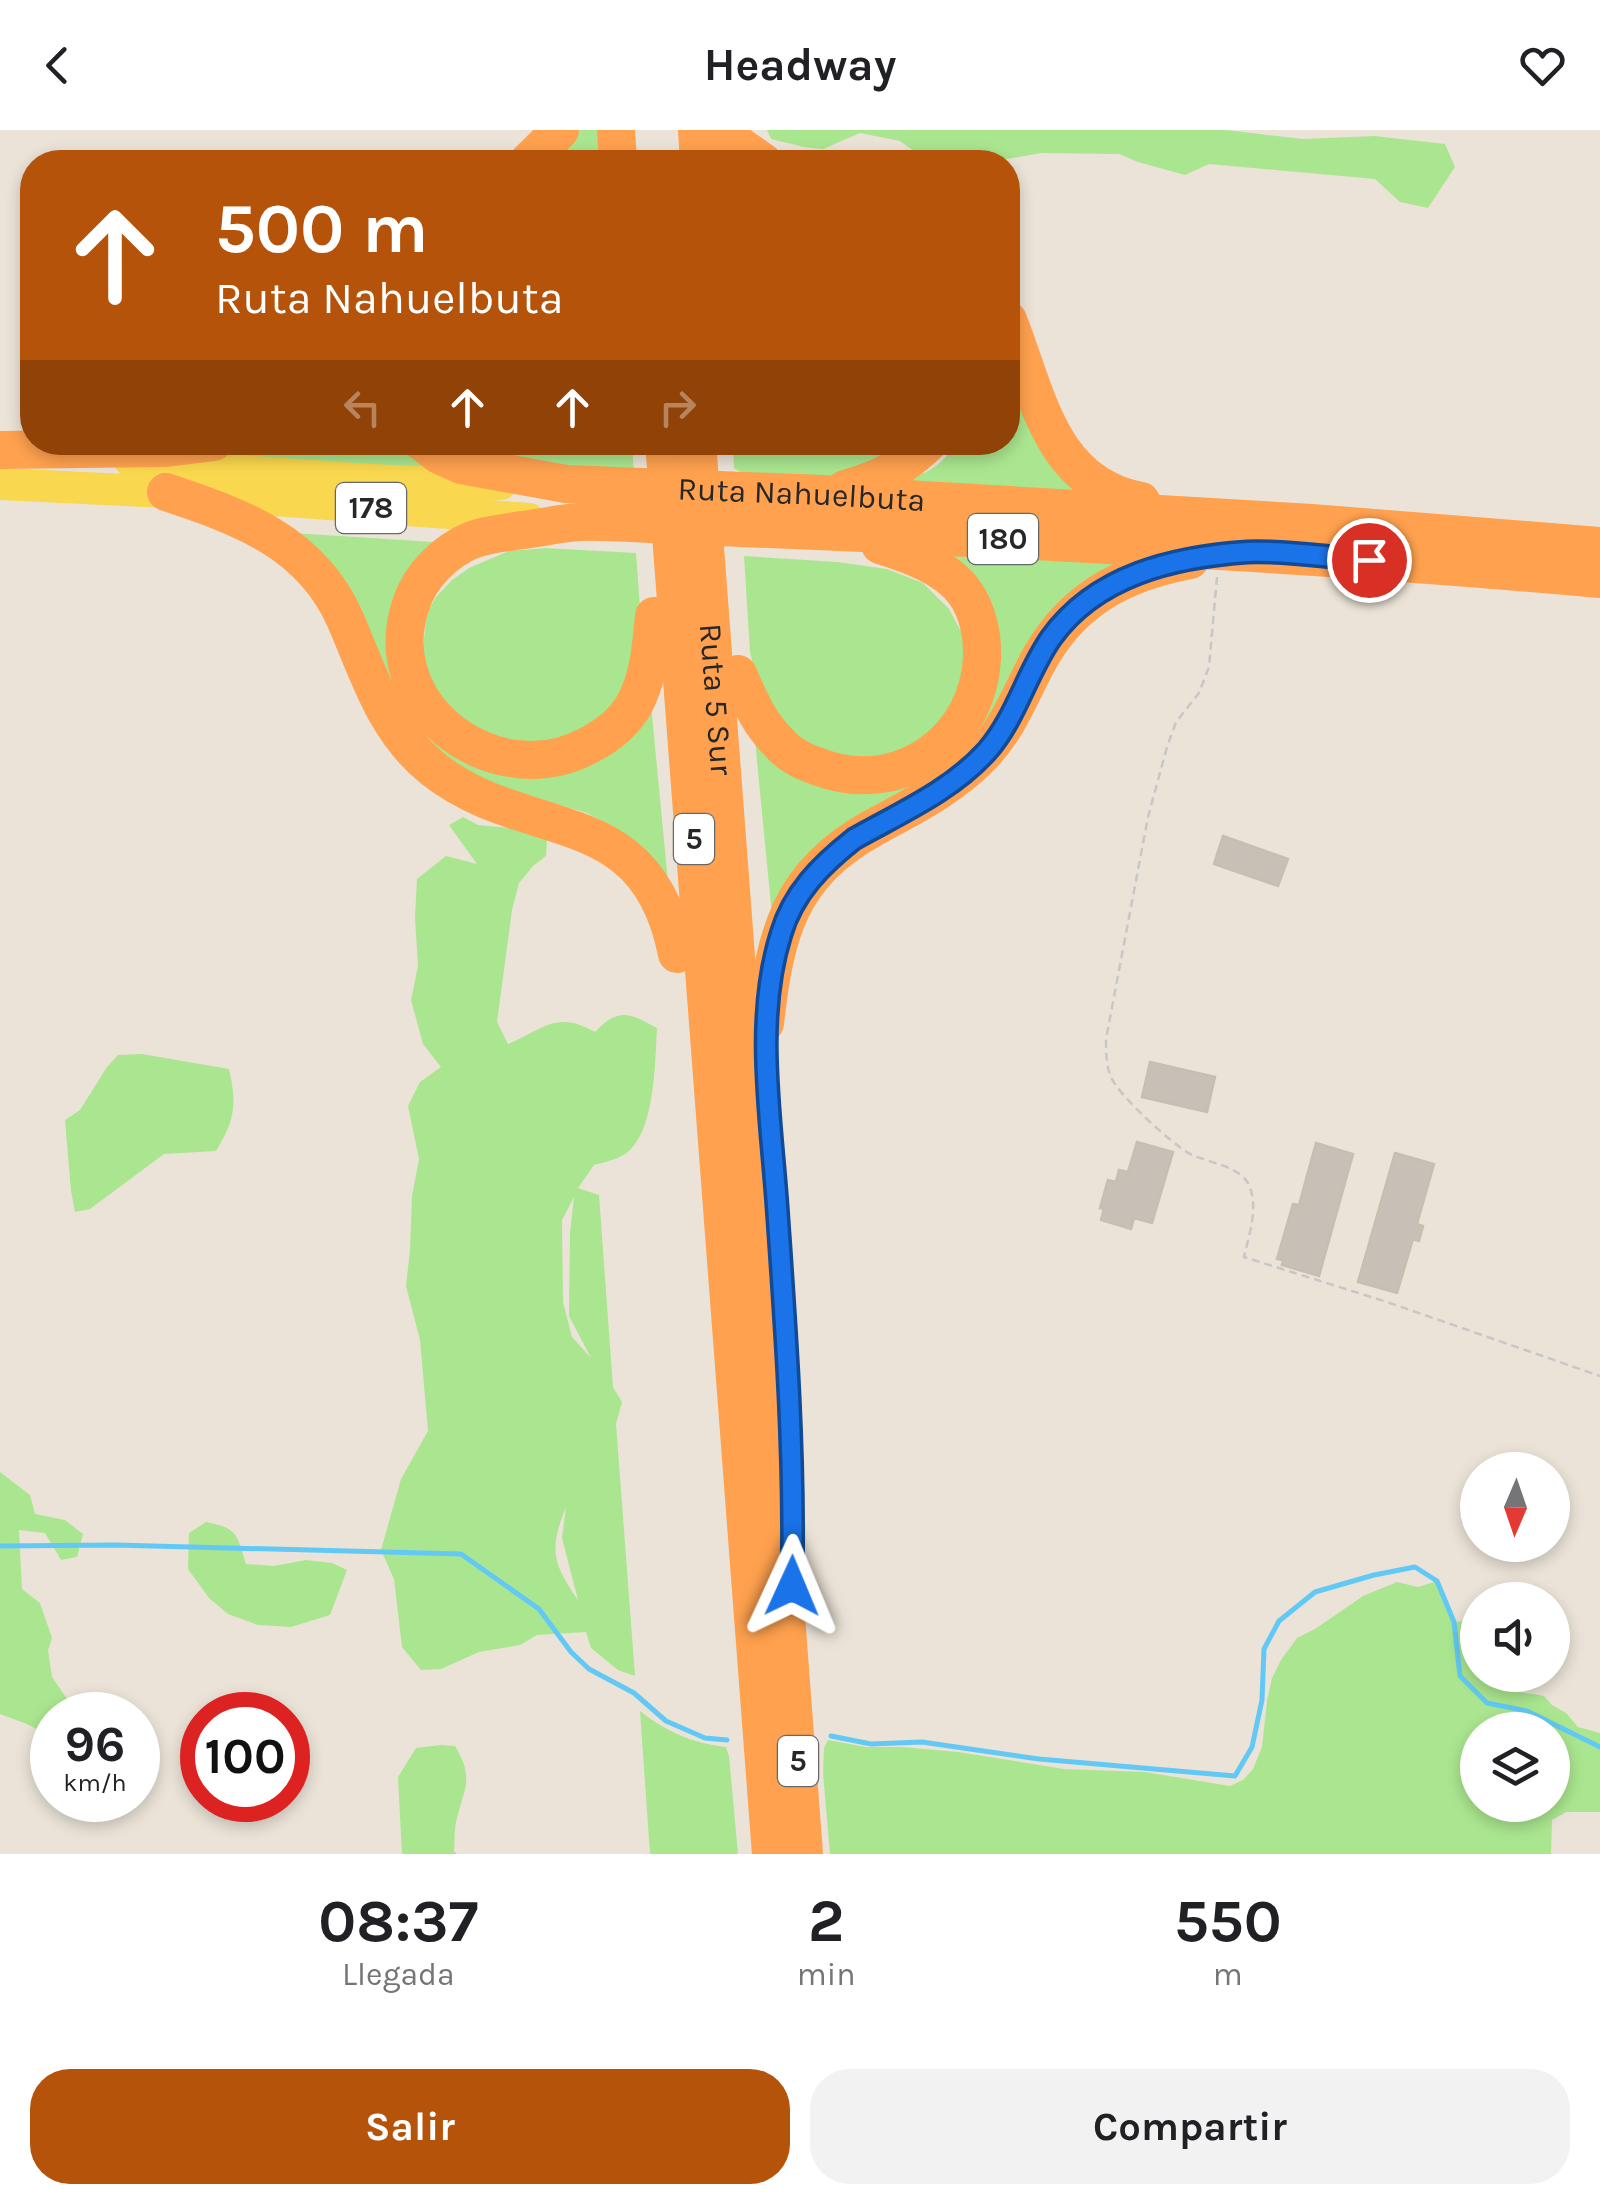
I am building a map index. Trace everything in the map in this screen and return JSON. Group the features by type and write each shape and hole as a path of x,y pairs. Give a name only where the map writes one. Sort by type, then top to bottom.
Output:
{"highway":[{"path":"540,150 560,130"},
{"path":"724,130 746,150"},
{"path":"1020,356 1046,425 1074,463 1103,488 1135,500 1312,523"},
{"path":"439,455 462,465 566,484"},
{"path":"643,455 677,954 701,1118 724,1235"},
{"name":"Ruta 5 Sur","path":"665,455 770,1854"},
{"name":"Ruta 5 Sur","path":"698,455 804,1854"},
{"path":"722,455 791,1413 794,1520 790,1668"},
{"path":"823,494 888,475 915,455"},
{"name":"Ruta Nahuelbuta","path":"566,484 618,505 758,510 844,534 943,536 1600,579"},
{"path":"166,492 255,526 306,561 338,604 386,716 414,752 446,779 483,800 576,829 618,851 653,889 668,920 677,954"},
{"name":"Ruta Nahuelbuta","path":"758,510 823,494 1312,523 1600,546"},
{"name":"Ruta Nahuelbuta","path":"577,522 618,505"},
{"path":"577,522 467,542 441,559 419,586 406,620 406,654 415,687 436,718 463,742 499,758 538,760 578,751 607,734 632,708 648,668 654,616"},
{"path":"738,674 756,714 783,748 799,760 833,771 872,775 892,772 930,755 956,732 978,687 981,666 979,627 965,592 930,565 844,534"},
{"path":"765,1023 782,930 789,910 812,876 854,839 946,787 985,752 1002,731 1051,638 1071,615 1096,594 1127,577 1161,565 1235,554"}],"main road":[{"name":"Ruta Nahuelbuta","path":"56,455 450,484 566,484"},
{"name":"178","path":"0,484 166,492"},
{"name":"Ruta Nahuelbuta","path":"166,492 577,522"}],"path":[{"path":"1235,554 1209,667 1199,693 1176,722 1148,817 1106,1039 1106,1059 1112,1078 1122,1093 1173,1142 1189,1153 1243,1174 1253,1202 1244,1257 1600,1376"}],"green space":[{"path":"576,130 611,130 612,150 558,150"},
{"path":"767,130 1226,130 1303,139 1375,136 1445,144 1455,167 1428,208 1400,202 1375,179 1209,164 1185,175 1119,154 1041,153 1020,157 1020,150 912,150 900,141 860,133 823,149 771,139"},
{"path":"1020,375 1098,495 885,485 917,475 947,455 1020,455"},
{"path":"232,455 420,455 436,469 216,463"},
{"path":"490,455 633,455 634,473 574,474"},
{"path":"733,455 893,455 843,481 754,480 734,468"},
{"path":"292,533 434,542 395,653 507,771 650,694 668,882 626,836 608,824 587,813 464,772 420,738"},
{"path":"545,548 636,553 642,634 632,686 581,738 506,749 443,712 422,656 427,612 452,580 469,568 509,551"},
{"path":"944,552 1142,558 988,731 773,926 754,730 856,789 987,704"},
{"path":"744,556 887,569 923,583 949,609 963,635 969,654 961,699 909,756 823,757 779,722 755,673 750,652"},
{"path":"463,817 478,825 522,829 547,839 546,856 519,883 512,910 497,1022 508,1044 560,1022 595,1032 611,1019 624,1015 657,1028 652,1093 638,1139 622,1156 594,1165 578,1188 599,1195 613,1387 622,1402 616,1424 635,1676 618,1670 591,1648 586,1632 537,1635 520,1645 479,1652 441,1669 421,1670 402,1647 394,1579 381,1550 401,1479 428,1431 420,1340 406,1286 412,1196 419,1159 408,1106 420,1082 441,1067 423,1044 411,1000 418,966 417,879 446,856 477,864 449,825","holes":["574,1197 569,1316 591,1358 572,1337 563,1302 562,1220","566,1507 562,1538 578,1600 556,1555 557,1534"]},
{"path":"142,1054 229,1069 233,1112 227,1130 216,1151 164,1154 90,1209 75,1212 65,1120 80,1110 118,1055"},
{"path":"0,1472 30,1495 35,1514 65,1520 83,1534 77,1557 61,1560 45,1533 19,1530 22,1589 40,1603 52,1638 48,1650 52,1677 62,1692 30,1692 30,1726 0,1714"},
{"path":"206,1522 235,1534 246,1564 274,1566 306,1560 332,1563 347,1570 330,1615 291,1627 258,1625 228,1614 209,1598 188,1569 189,1533"},
{"path":"1437,1581 1454,1622 1460,1622 1460,1692 1524,1692 1544,1696 1564,1712 1460,1712 1460,1822 1552,1822 1551,1854 830,1854 823,1773 828,1740 866,1747 958,1752 1064,1769 1145,1772 1230,1786 1243,1780 1253,1769 1262,1747 1272,1678 1297,1638 1363,1596 1397,1582 1418,1587"},
{"path":"640,1711 680,1735 726,1747 738,1854 650,1854"},
{"path":"1570,1718 1578,1727 1600,1733 1600,1812 1570,1812"},
{"path":"455,1746 466,1774 455,1826 457,1854 402,1854 398,1777 416,1748"}],"building":[{"path":"1223,836 1288,859 1278,886 1214,864"},
{"path":"1150,1062 1215,1077 1207,1112 1142,1097"},
{"path":"1137,1142 1173,1152 1152,1223 1134,1218 1131,1229 1101,1220 1104,1209 1100,1208 1108,1180 1116,1182 1119,1170 1128,1172"},
{"path":"1316,1143 1353,1154 1319,1276 1282,1265 1283,1260 1277,1259 1293,1204 1299,1205"},
{"path":"1395,1153 1434,1164 1417,1224 1423,1226 1419,1241 1413,1239 1397,1293 1358,1282"}],"waterway":[{"path":"0,1546 461,1554 539,1609 589,1669 634,1693 666,1721 705,1738 727,1740"},
{"path":"831,1736 871,1744 922,1742 1039,1759 1235,1776 1252,1747 1262,1700 1264,1649 1279,1621 1315,1592 1415,1567 1437,1581 1454,1622 1460,1676 1487,1703 1527,1711 1600,1747"}],"route":[{"path":"792,1586 789,1367 765,1023 775,952 789,910 812,876 841,849 946,787 985,752 1002,731 1051,638 1096,594 1127,577 1197,558 1250,552 1369,560"}]}
